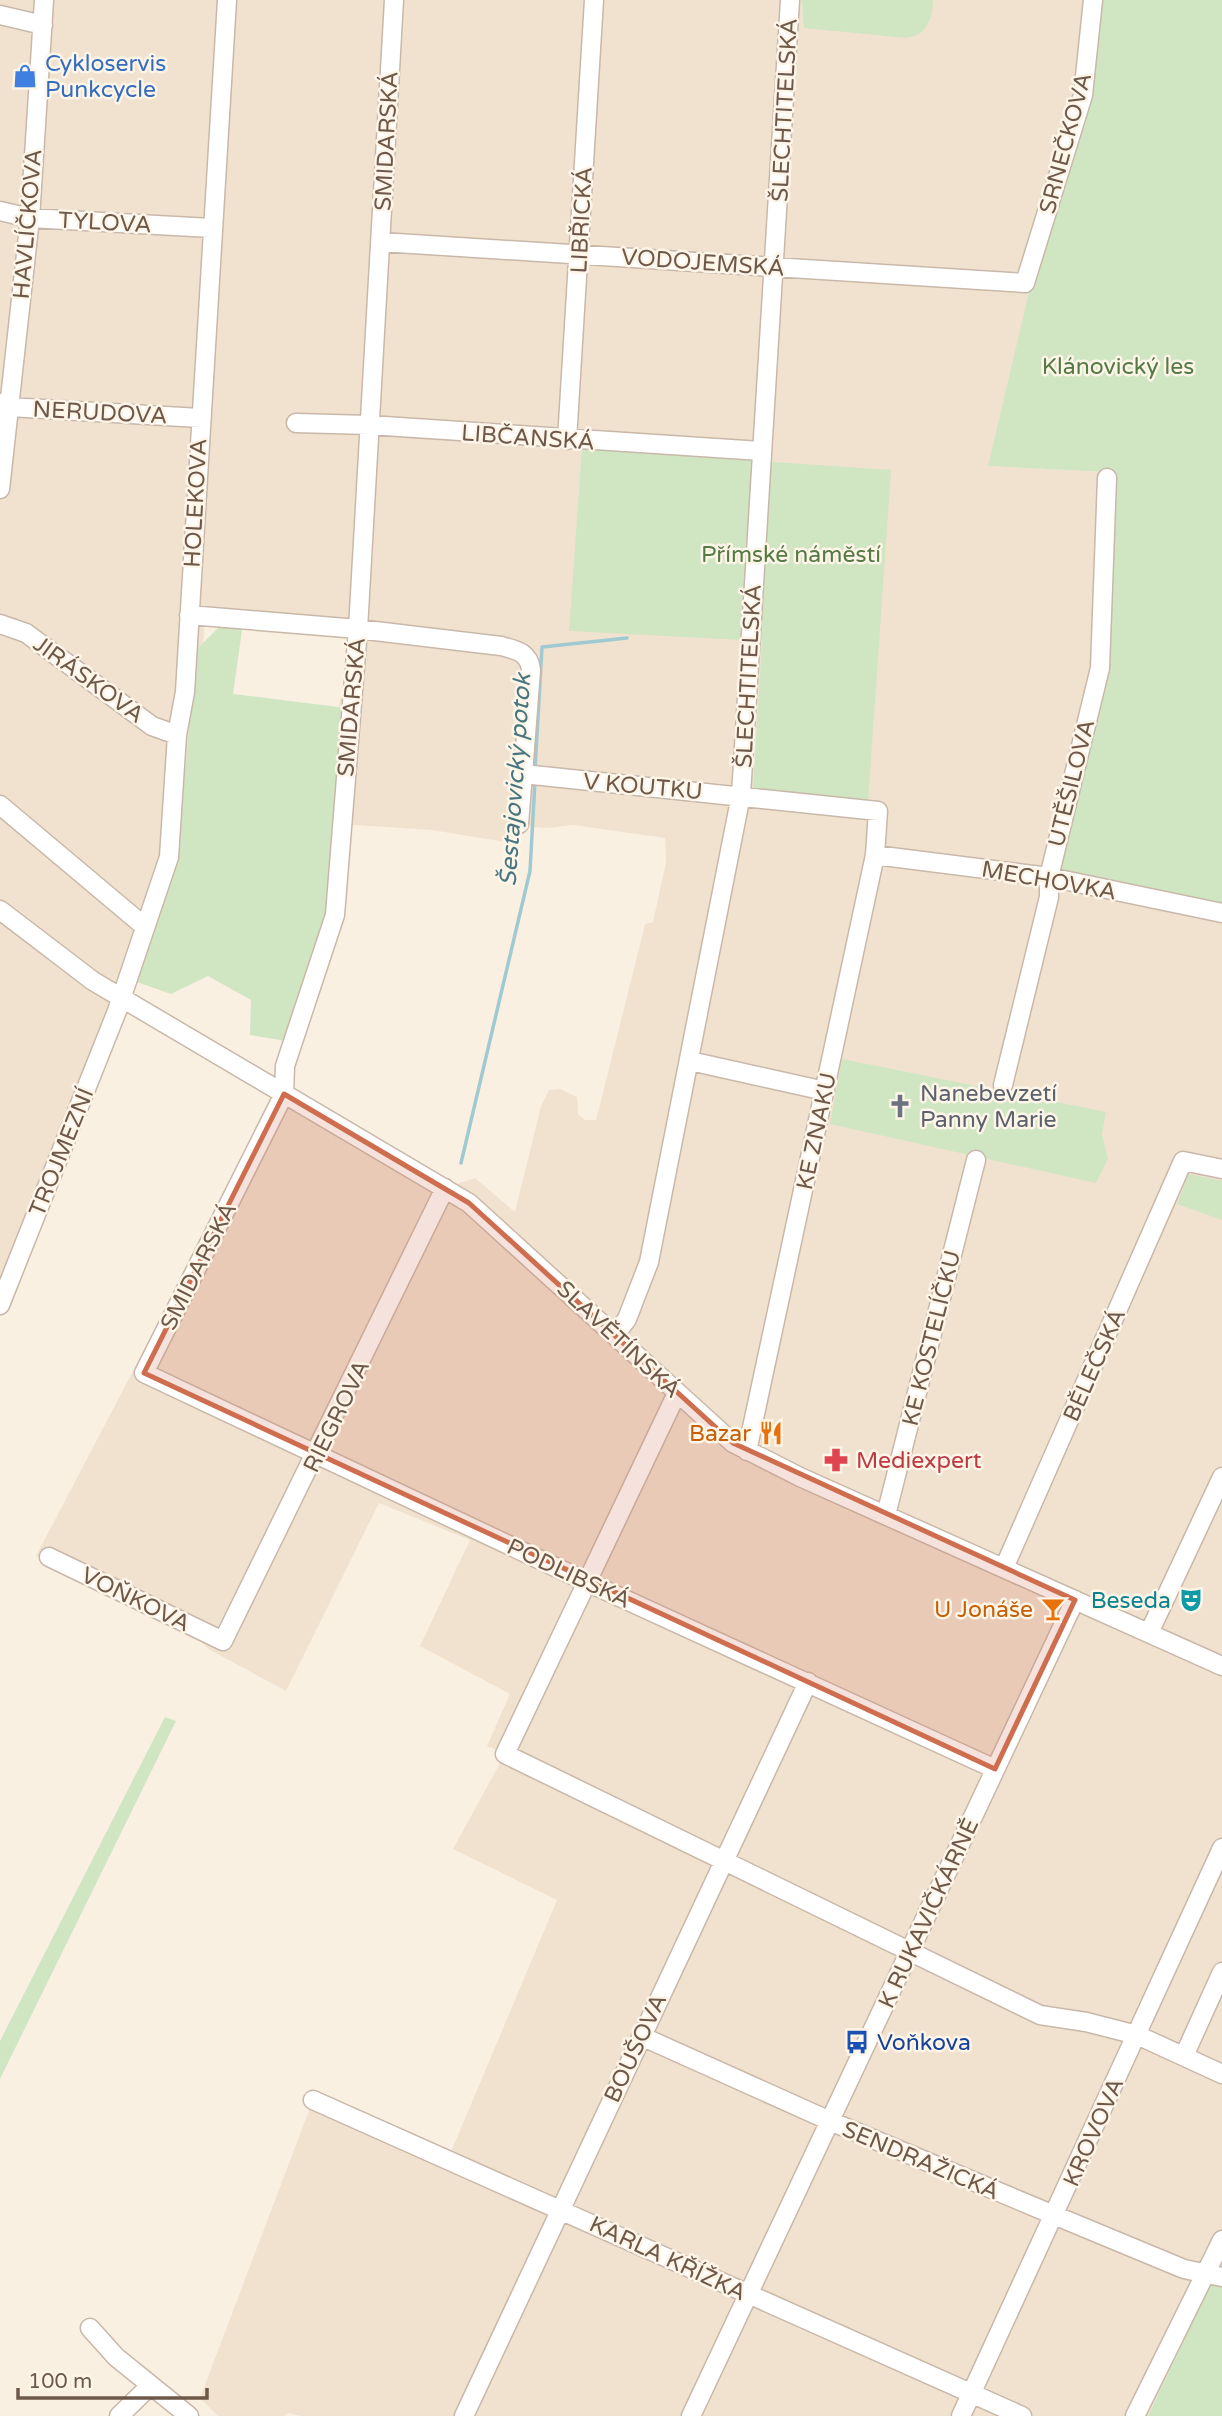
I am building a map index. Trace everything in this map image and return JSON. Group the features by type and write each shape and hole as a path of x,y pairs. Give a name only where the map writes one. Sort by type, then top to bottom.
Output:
{"street":[{"name":"HAVLÍČKOVA","path":"0,489 4,405 30,218 44,0"},
{"name":"HOLEKOVA","path":"120,997 169,857 177,735 185,692 211,228 227,0"},
{"name":"SMIDARSKÁ","path":"144,1373 284,1094 285,1066 335,915 358,629 394,0"},
{"name":"LIBŘICKÁ","path":"567,440 594,0"},
{"name":"ŠLECHTITELSKÁ","path":"615,1335 627,1319 649,1262 741,795 761,451 776,267 790,0"},
{"name":"SRNEČKOVA","path":"1025,284 1083,95 1093,0"},
{"path":"0,15 43,25"},
{"name":"TYLOVA","path":"0,211 30,218 211,228"},
{"name":"VODOJEMSKÁ","path":"381,242 1025,284"},
{"name":"NERUDOVA","path":"4,405 200,418"},
{"name":"LIBČANSKÁ","path":"296,424 369,425 761,451"},
{"name":"UTĚŠILOVA","path":"1003,1085 1049,897 1049,877 1100,668 1107,478"},
{"path":"189,615 358,629 501,646 522,653 530,660 531,666 533,775 519,824"},
{"name":"JIRÁSKOVA","path":"0,624 26,633 152,726 177,735"},
{"name":"V KOUTKU","path":"533,775 741,795"},
{"name":"KE ZNAKU","path":"741,795 878,811 875,855 747,1451"},
{"path":"0,805 144,926"},
{"name":"MECHOVKA","path":"875,855 1049,877 1222,913"},
{"name":"SLAVĚTÍNSKÁ","path":"0,910 72,967 120,997 469,1203 733,1443 1222,1666"},
{"name":"TROJMEZNÍ","path":"0,1305 117,1011 120,997"},
{"path":"690,1061 825,1091"},
{"name":"KE KOSTELÍČKU","path":"886,1515 976,1160"},
{"name":"BĚLEČSKÁ","path":"1004,1568 1183,1161 1222,1169"},
{"name":"RIEGROVA","path":"223,1642 317,1456 445,1188"},
{"name":"PODLIBSKÁ","path":"144,1373 587,1582 995,1769"},
{"path":"677,1393 505,1754 723,1858 1040,2015 1086,2022 1137,2035 1222,2074"},
{"path":"1149,1633 1222,1477"},
{"name":"VOŇKOVA","path":"49,1557 223,1642"},
{"name":"K RUKAVIČKÁRNĚ","path":"691,2416 1075,1600"},
{"name":"BOUŠOVA","path":"464,2416 723,1858 808,1682"},
{"name":"KROVOVA","path":"961,2416 1222,1847"},
{"path":"1184,2056 1222,1972"},
{"name":"SENDRAŽICKÁ","path":"641,2036 830,2121 1055,2216 1184,2269 1214,2274"},
{"name":"KARLA KŘÍŽKA","path":"313,2100 1022,2416"},
{"path":"1135,2416 1214,2274 1222,2239"},
{"path":"90,2328 116,2357 189,2416"},
{"path":"118,2416 151,2385"}],"highlighted area":[{"path":"284,1094 469,1203 733,1443 1075,1600 995,1769 144,1373"}],"shaded area":[{"path":"0,0 1098,0 989,466 1109,472 1222,905 1222,2287 1211,2283 1148,2416 301,2416 288,2413 284,2416 218,2416 200,2398 313,2100 448,2159 557,1900 453,1849 505,1754 487,1746 510,1694 420,1646 470,1540 379,1503 286,1691 210,1650 201,1642 36,1556 272,1106 284,1094 445,1188 475,1178 515,1212 541,1106 549,1090 560,1089 577,1097 578,1114 585,1120 596,1120 645,924 653,922 666,862 665,838 573,825 548,828 514,826 512,843 432,830 354,825 331,819 338,709 357,629 205,613 195,823 0,1317"}],"green space":[{"path":"802,0 933,0 932,14 927,26 918,34 905,38 804,28"},
{"name":"Klánovický les","path":"1098,0 1222,0 1222,905 1058,870 1107,672 1109,472 988,466"},
{"name":"Přímské náměstí","path":"582,449 891,470 868,802 753,789 762,641 569,631"},
{"path":"243,623 233,694 346,708 331,906 286,1041 250,1035 251,1000 208,976 171,994 131,980 180,831 196,650 220,626"},
{"path":"842,1059 1106,1112 1102,1134 1108,1159 1096,1183 830,1124"},
{"path":"1189,1174 1222,1181 1222,1220 1177,1204"},
{"path":"165,1717 176,1721 0,2079 0,2041"},
{"path":"1211,2283 1222,2287 1222,2416 1148,2416"}],"waterway":[{"name":"Šestajovický potok","path":"535,770 542,647 627,638"},
{"name":"Šestajovický potok","path":"461,1163 530,871 535,781"}],"place":[{"name":"Cykloservis Punkcycle","path":"25,76"},
{"name":"Nanebevzetí Panny Marie","path":"900,1106"},
{"name":"Bazar","path":"771,1433"},
{"name":"Mediexpert","path":"836,1460"},
{"name":"Beseda","path":"1191,1600"},
{"name":"U Jonáše","path":"1053,1609"},
{"name":"Voňkova","path":"857,2042"}]}
